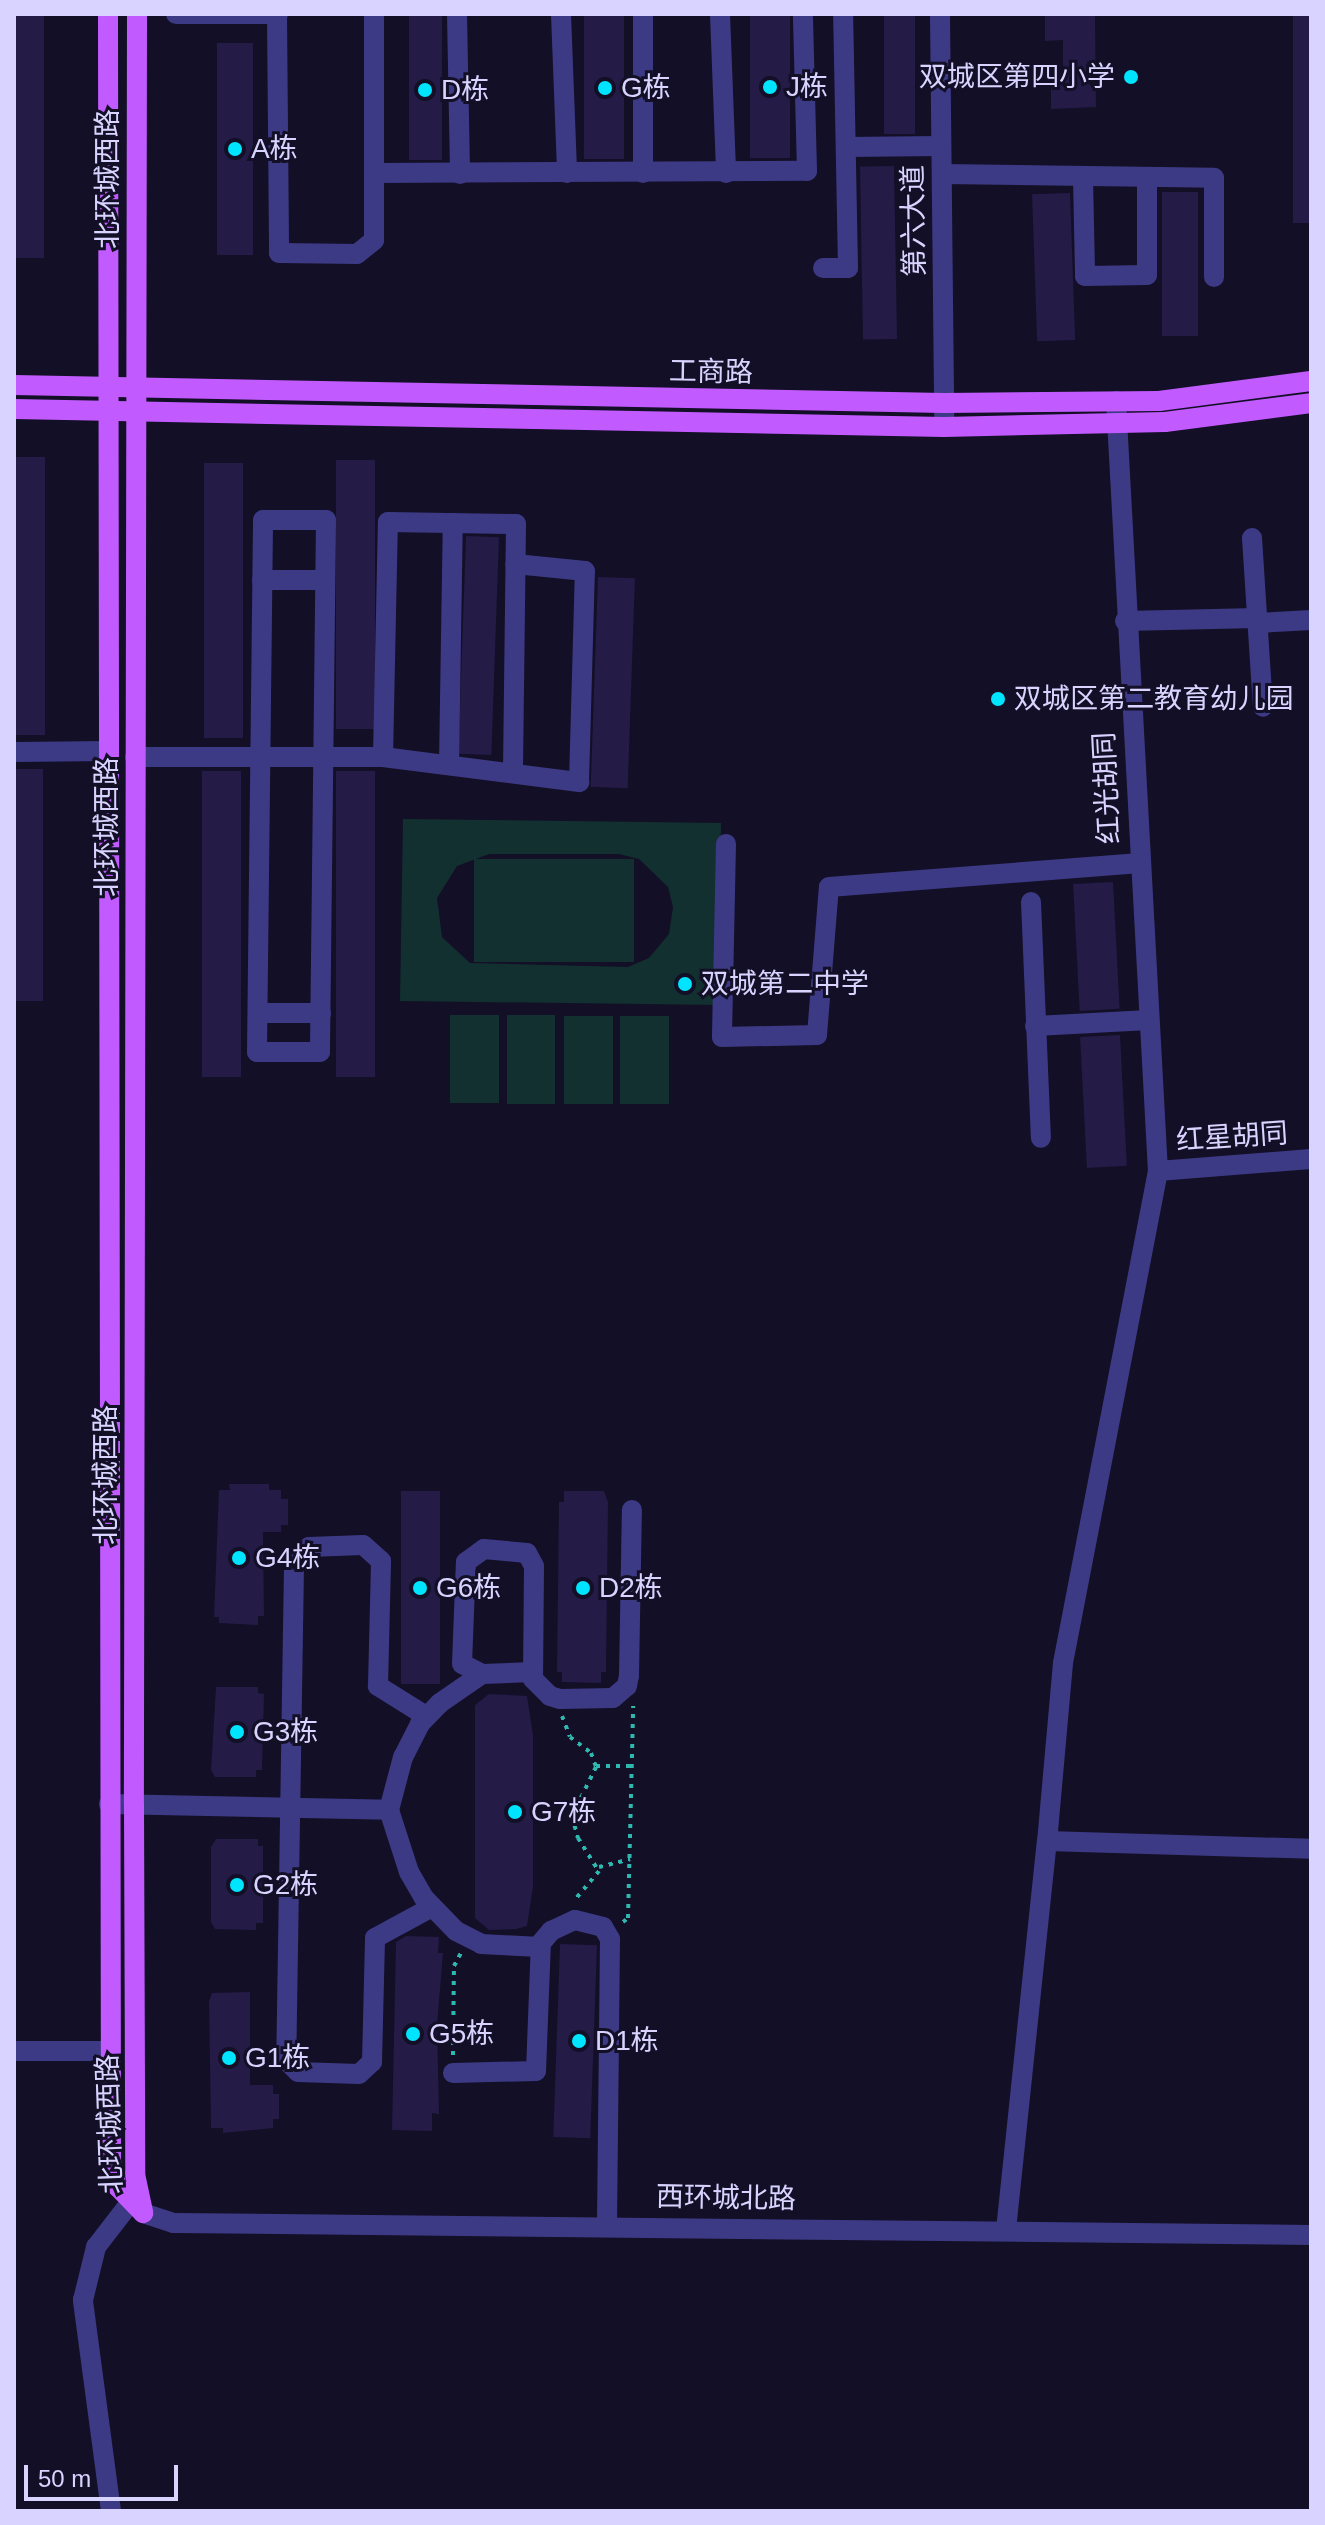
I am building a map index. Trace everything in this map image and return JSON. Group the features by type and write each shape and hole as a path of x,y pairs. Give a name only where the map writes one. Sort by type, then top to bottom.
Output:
{"main road":[{"name":"北环城西路","path":"108,14 109,2051 111,2161 136,2202"},
{"name":"北环城西路","path":"136,2202 137,14"},
{"name":"工商路","path":"14,385 135,391 944,403 1116,401 1211,395 1311,381"},
{"name":"工商路","path":"14,409 135,415 944,427 1117,425 1311,403"}],"street":[{"path":"176,14 277,14 279,253 357,254 374,240 374,14"},
{"path":"457,14 460,174"},
{"path":"561,14 567,173"},
{"path":"643,14 643,173"},
{"path":"720,14 726,173"},
{"path":"374,173 807,171 803,14"},
{"path":"823,268 848,268 843,14"},
{"name":"第六大道","path":"940,14 944,427"},
{"path":"846,147 941,146"},
{"path":"942,174 1214,178 1214,277"},
{"path":"1083,177 1085,276 1147,275 1147,177"},
{"name":"红光胡同","path":"1006,2230 1063,1663 1158,1171 1125,621 1116,401"},
{"path":"263,520 326,520 325,580 320,1052 257,1052 263,520"},
{"path":"383,757 388,522 516,524 513,773"},
{"path":"449,765 453,523"},
{"path":"1252,538 1263,707"},
{"path":"135,757 383,757 579,782 585,571 515,564"},
{"path":"262,580 325,580"},
{"path":"1125,621 1311,620"},
{"path":"14,752 109,751"},
{"path":"726,844 722,1037 817,1035 829,887 1140,863"},
{"path":"1031,902 1041,1138"},
{"path":"258,1013 321,1013"},
{"path":"1035,1026 1149,1020"},
{"name":"红星胡同","path":"1158,1171 1311,1159"},
{"path":"532,1672 482,1674 466,1669 461,1656 463,1568 471,1556 484,1549 521,1550 532,1559 532,1672 550,1696 559,1699 603,1699 621,1693 629,1676 632,1510"},
{"path":"426,1716 378,1686 381,1561 363,1545 309,1547 294,1566 286,2060 298,2072 359,2074 372,2062 375,1938 432,1907"},
{"path":"482,1674 426,1716 407,1747 389,1810 409,1872 432,1907 468,1940 540,1947"},
{"path":"109,1804 389,1810"},
{"path":"1047,1841 1311,1849"},
{"path":"453,2073 536,2071 540,1947 563,1923 591,1921 608,1933 607,2225"},
{"path":"14,2051 109,2051"},
{"path":"111,2511 83,2300 96,2247 136,2202"},
{"name":"西环城北路","path":"136,2202 173,2223 607,2225 1311,2235"}],"path":[{"path":"608,1933 628,1918 633,1703 621,1693"},
{"path":"559,1699 570,1737 591,1753 596,1766 572,1816 578,1838 599,1867 597,1879 569,1906 563,1923"},
{"path":"596,1766 632,1766"},
{"path":"599,1867 630,1859"},
{"path":"453,2073 454,1966 468,1940"}],"green space":[{"path":"403,819 721,823 718,1005 400,1001","holes":["489,854 619,854 639,859 668,887 673,907 669,934 649,958 628,967 470,963 442,937 437,898 457,866"]},
{"path":"474,859 634,859 634,962 474,962"},
{"path":"450,1015 499,1015 499,1103 450,1103"},
{"path":"507,1015 555,1015 555,1104 507,1104"},
{"path":"564,1016 613,1016 613,1104 564,1104"},
{"path":"620,1016 669,1016 669,1104 620,1104"}],"building":[{"path":"14,14 44,14 44,258 14,258"},
{"name":"D栋","path":"409,14 442,14 442,160 409,160"},
{"name":"G栋","path":"584,14 624,14 624,159 584,159"},
{"name":"J栋","path":"750,14 790,14 790,158 750,158"},
{"path":"884,14 915,14 915,134 884,134"},
{"path":"1045,14 1095,14 1096,107 1051,109 1051,73 1063,73 1063,40 1045,41"},
{"path":"1293,14 1311,14 1311,223 1293,223"},
{"name":"A栋","path":"217,43 253,43 253,255 217,255"},
{"path":"894,166 897,339 863,340 860,167"},
{"path":"1162,192 1198,192 1198,336 1162,336"},
{"path":"1070,193 1075,340 1037,341 1032,194"},
{"path":"14,457 45,457 45,735 14,735"},
{"path":"336,460 375,460 375,729 336,729"},
{"path":"204,463 243,463 243,738 204,738"},
{"path":"466,536 499,537 491,755 458,754"},
{"path":"598,577 635,578 628,788 591,787"},
{"path":"14,769 43,769 43,1001 14,1001"},
{"path":"202,771 241,771 241,1077 202,1077"},
{"path":"336,771 375,771 375,1077 336,1077"},
{"path":"1113,882 1120,1009 1080,1011 1073,884"},
{"path":"1120,1035 1127,1166 1087,1168 1080,1037"},
{"name":"G4栋","path":"229,1484 269,1484 269,1490 281,1490 281,1499 288,1499 288,1525 281,1525 281,1532 263,1532 264,1616 258,1616 258,1625 219,1623 219,1617 214,1617 219,1490 230,1490"},
{"name":"G6栋","path":"401,1491 440,1491 440,1684 401,1684"},
{"name":"D2栋","path":"564,1491 604,1491 608,1502 606,1672 601,1672 601,1683 562,1682 562,1672 557,1672 559,1502 564,1502"},
{"name":"G3栋","path":"216,1687 258,1687 258,1693 264,1694 262,1770 256,1770 256,1777 215,1777 211,1770"},
{"name":"G7栋","path":"489,1694 527,1696 533,1735 533,1887 527,1926 516,1929 489,1930 475,1918 475,1705"},
{"name":"G2栋","path":"216,1839 258,1839 258,1846 263,1846 263,1923 256,1923 256,1930 215,1929 211,1922 211,1847"},
{"name":"G5栋","path":"406,1936 439,1937 438,1953 443,1953 437,2025 439,2114 432,2113 432,2131 392,2130 396,1942"},
{"name":"D1栋","path":"560,1944 597,1945 590,2138 553,2137"},
{"name":"G1栋","path":"250,1992 250,2085 273,2085 273,2094 279,2094 279,2119 273,2119 273,2128 223,2133 223,2128 211,2128 209,2001 212,1993"}],"place":[{"name":"双城区第四小学","path":"1131,77"},
{"name":"J栋","path":"770,87"},
{"name":"G栋","path":"605,88"},
{"name":"D栋","path":"425,90"},
{"name":"A栋","path":"235,149"},
{"name":"双城区第二教育幼儿园","path":"998,699"},
{"name":"双城第二中学","path":"685,984"},
{"name":"G4栋","path":"239,1558"},
{"name":"G6栋","path":"420,1588"},
{"name":"D2栋","path":"583,1588"},
{"name":"G3栋","path":"237,1732"},
{"name":"G7栋","path":"515,1812"},
{"name":"G2栋","path":"237,1885"},
{"name":"G5栋","path":"413,2034"},
{"name":"D1栋","path":"579,2041"},
{"name":"G1栋","path":"229,2058"}]}
